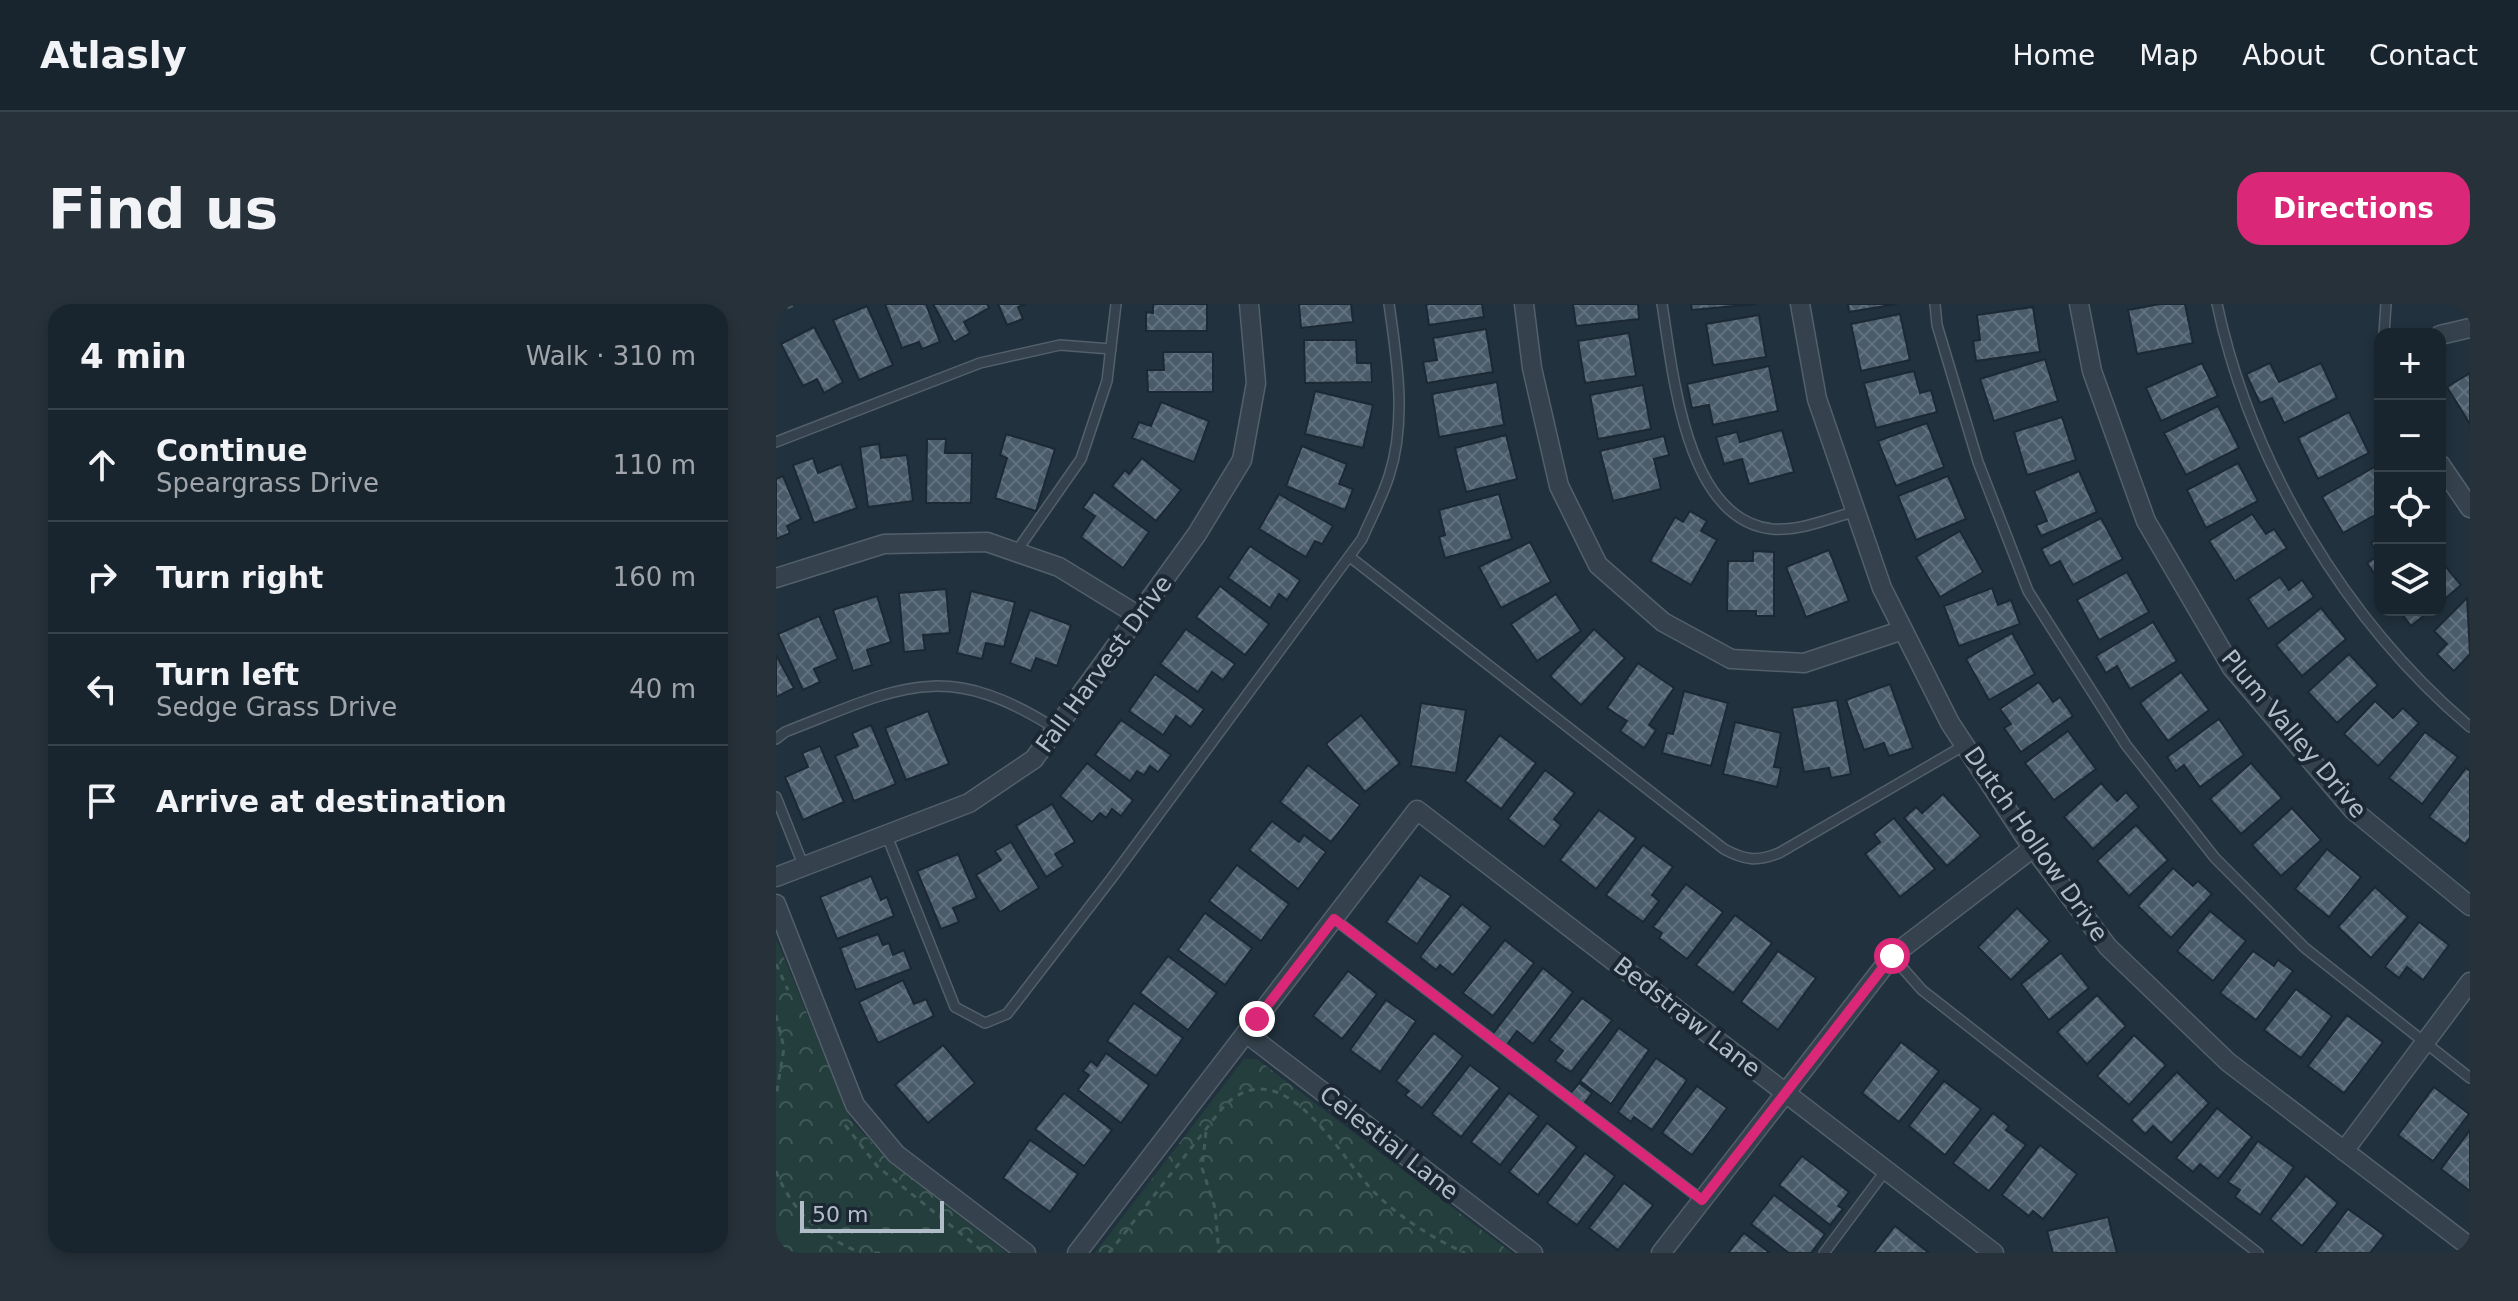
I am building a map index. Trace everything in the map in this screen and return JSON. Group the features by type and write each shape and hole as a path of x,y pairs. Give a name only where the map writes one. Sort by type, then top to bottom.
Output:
{"street":[{"name":"Fall Harvest Drive","path":"776,877 969,803 1005,782 1034,759 1058,730 1197,534 1242,460 1256,383 1249,304"},
{"path":"1524,304 1532,368 1559,486 1598,565 1663,622 1731,659 1804,663 1903,630"},
{"name":"Dutch Hollow Drive","path":"1800,304 1817,399 1882,588 1965,745 2033,848 2108,947 2228,1062 2470,1247"},
{"name":"Plum Valley Drive","path":"2079,304 2092,371 2146,521 2232,668 2353,810 2470,906"},
{"path":"2446,334 2470,328"},
{"path":"2445,472 2470,508"},
{"path":"776,578 884,544 987,542 1059,567 1139,616"},
{"name":"Bedstraw Lane","path":"1334,919 1417,810 1994,1253"},
{"path":"1661,1253 1892,956 2033,848"},
{"path":"776,904 855,1105 896,1154 1026,1253"},
{"path":"1077,1253 1334,919"},
{"path":"2344,1151 2470,982"},
{"name":"Celestial Lane","path":"1246,1033 1533,1253"}],"lane":[{"path":"1016,552 1081,459 1107,381 1116,304"},
{"path":"887,836 955,1007 976,1020 995,1021 1024,996 1362,539 1390,475 1398,420 1399,372 1389,304"},
{"path":"1662,304 1688,437 1705,484 1720,504 1748,523 1773,529 1807,526 1856,511"},
{"path":"1935,304 1937,325 1978,462 2028,591 2126,745 2215,858 2305,948 2470,1078"},
{"path":"2217,304 2227,350 2259,438 2297,513 2342,583 2396,654 2470,727"},
{"path":"2384,328 2386,304"},
{"path":"776,442 980,363 1060,345 1111,349"},
{"path":"1350,557 1724,849 1746,859 1761,860 1779,853 1965,745"},
{"path":"776,739 785,732 897,689 923,685 960,686 996,695 1058,730"},
{"path":"776,797 804,867"},
{"path":"1334,919 1702,1200"},
{"path":"1892,956 1922,990 2258,1253"},
{"path":"1824,1253 1886,1170"}],"path":[{"path":"776,312 797,304"},
{"path":"776,1015 784,1048 776,1097"},
{"path":"1109,1253 1236,1094 1258,1087 1271,1090 1312,1116 1379,1196 1419,1228 1465,1253"},
{"path":"1207,1128 1202,1168 1215,1208 1219,1253"},
{"path":"776,1171 804,1217 832,1239 861,1253"},
{"path":"874,1253 885,1253"}],"green space":[{"path":"776,938 851,1120 885,1157 1007,1253 776,1253"},
{"path":"1244,1059 1257,1059 1512,1253 1095,1253"}],"building":[{"path":"885,304 926,304 940,342 922,349 919,342 902,348"},
{"path":"933,304 987,304 989,308 964,322 970,333 954,342"},
{"path":"998,304 1026,304 1018,307 1023,319 1007,325"},
{"path":"1153,304 1207,304 1207,331 1146,331 1146,312 1153,313"},
{"path":"1299,304 1351,304 1353,322 1301,328"},
{"path":"1426,304 1482,304 1484,317 1429,325"},
{"path":"1573,304 1638,304 1639,319 1576,326"},
{"path":"1691,304 1756,304 1692,310"},
{"path":"1848,304 1897,304 1849,312"},
{"path":"2160,304 2185,304 2193,343 2137,354 2128,310"},
{"path":"867,306 893,365 859,380 833,320"},
{"path":"2033,307 2040,352 1976,361 1973,341 1980,340 1977,315"},
{"path":"1900,314 1910,360 1861,371 1851,324"},
{"path":"1759,315 1766,357 1713,365 1706,324"},
{"path":"814,327 843,382 824,393 817,379 803,386 781,344"},
{"path":"1486,329 1493,372 1427,383 1423,362 1437,360 1433,338"},
{"path":"1629,333 1636,376 1585,383 1578,341"},
{"path":"1304,340 1356,340 1357,363 1371,363 1372,382 1305,383"},
{"path":"1163,352 1213,352 1213,392 1148,392 1147,370 1164,370"},
{"path":"2045,359 2058,401 1994,421 1980,379"},
{"path":"2202,363 2218,396 2161,421 2146,388"},
{"path":"2270,363 2279,382 2321,363 2337,398 2284,423 2272,398 2260,403 2246,374"},
{"path":"1769,366 1778,411 1713,425 1709,405 1692,408 1687,384"},
{"path":"1914,371 1920,393 1931,390 1937,412 1876,428 1864,383"},
{"path":"2470,373 2470,424 2447,387"},
{"path":"1497,382 1504,425 1439,437 1432,394"},
{"path":"1643,385 1651,429 1598,439 1590,395"},
{"path":"1315,391 1373,405 1363,448 1305,434"},
{"path":"1161,402 1209,421 1194,462 1132,438 1139,422 1151,426"},
{"path":"2218,406 2239,448 2186,475 2164,433"},
{"path":"2349,412 2369,453 2318,479 2298,438"},
{"path":"2062,417 2076,460 2027,475 2014,432"},
{"path":"1927,423 1944,467 1896,486 1878,441"},
{"path":"1782,430 1794,472 1749,484 1742,459 1724,464 1716,437 1737,432 1740,442"},
{"path":"1006,434 1055,449 1036,511 995,498 1007,458 1000,455"},
{"path":"1506,435 1517,479 1466,492 1455,448"},
{"path":"1664,436 1669,455 1654,459 1661,489 1613,501 1600,451"},
{"path":"927,439 946,439 945,453 972,453 971,503 926,503"},
{"path":"879,444 881,458 907,455 913,501 868,507 860,447"},
{"path":"1302,446 1347,464 1339,484 1353,489 1345,510 1286,486"},
{"path":"813,458 818,473 841,464 857,508 814,523 793,465"},
{"path":"1142,458 1181,490 1156,521 1112,486 1125,470 1129,474"},
{"path":"2238,463 2258,501 2206,528 2187,490"},
{"path":"2374,467 2374,515 2343,533 2322,497"},
{"path":"2079,471 2097,512 2041,536 2036,525 2047,521 2034,491"},
{"path":"783,476 801,519 787,526 790,533 776,539 776,479"},
{"path":"1948,476 1966,519 1916,540 1898,496"},
{"path":"1094,492 1149,532 1123,568 1081,537 1095,516 1083,508"},
{"path":"1279,494 1333,526 1322,544 1315,541 1306,557 1259,529"},
{"path":"1499,494 1512,539 1445,558 1439,537 1445,535 1439,510"},
{"path":"1690,511 1707,521 1701,531 1717,540 1691,585 1650,561 1675,517 1683,522"},
{"path":"2252,514 2266,534 2274,529 2287,548 2235,581 2209,541"},
{"path":"2101,518 2123,559 2073,585 2060,561 2050,566 2041,549"},
{"path":"1960,531 1983,572 1940,597 1916,557"},
{"path":"1530,542 1551,582 1501,608 1479,567"},
{"path":"1250,546 1300,580 1287,600 1279,594 1270,608 1228,578"},
{"path":"1829,550 1849,601 1806,617 1786,567"},
{"path":"1753,551 1774,552 1774,616 1756,616 1756,611 1727,611 1728,561 1753,561"},
{"path":"2374,558 2374,573 2367,563"},
{"path":"2446,567 2461,585 2446,598"},
{"path":"2127,572 2149,612 2099,640 2077,600"},
{"path":"2280,577 2289,590 2302,580 2314,597 2268,629 2248,599"},
{"path":"1220,586 1269,624 1245,655 1196,617"},
{"path":"1992,588 1998,605 2011,600 2020,624 1959,646 1944,606"},
{"path":"946,589 950,633 923,635 925,650 904,652 899,593"},
{"path":"971,591 1015,602 1004,647 986,643 982,659 957,653"},
{"path":"1556,594 1581,631 1537,661 1511,624"},
{"path":"877,596 891,642 867,650 872,665 853,671 833,610"},
{"path":"2467,598 2470,654 2454,671 2437,654 2447,644 2434,631"},
{"path":"2321,608 2346,639 2302,676 2276,645"},
{"path":"1030,610 1071,625 1057,666 1036,658 1031,671 1010,663"},
{"path":"819,616 838,659 814,669 820,682 803,690 778,634"},
{"path":"2404,616 2424,616 2411,626"},
{"path":"2153,622 2177,661 2130,689 2117,666 2106,673 2096,656"},
{"path":"1186,629 1235,664 1223,680 1212,672 1198,692 1160,664"},
{"path":"1594,629 1625,658 1581,705 1550,676"},
{"path":"2012,633 2035,674 1989,700 1966,659"},
{"path":"2349,654 2378,685 2337,723 2308,692"},
{"path":"776,655 794,688 776,697"},
{"path":"1638,663 1674,688 1649,725 1656,730 1644,748 1620,731 1627,721 1607,708"},
{"path":"2181,672 2209,710 2168,741 2140,703"},
{"path":"1155,674 1204,709 1191,727 1176,716 1163,735 1129,711"},
{"path":"2039,682 2053,702 2060,697 2073,716 2021,752 2004,728 2011,724 2000,709"},
{"path":"1890,684 1913,748 1889,756 1884,743 1864,750 1846,700"},
{"path":"1684,691 1728,703 1711,766 1662,753 1667,733 1673,734"},
{"path":"1837,700 1851,774 1831,778 1829,768 1804,772 1792,708"},
{"path":"2375,701 2393,718 2403,708 2419,723 2378,766 2344,734"},
{"path":"1421,703 1466,710 1456,773 1411,766"},
{"path":"928,711 949,764 906,780 885,728"},
{"path":"1361,715 1400,763 1365,792 1326,744"},
{"path":"2219,719 2244,755 2200,787 2184,765 2176,771 2167,757"},
{"path":"1121,720 1171,755 1158,772 1150,766 1144,775 1137,771 1130,781 1095,755"},
{"path":"1735,722 1781,733 1774,767 1781,768 1777,787 1723,774"},
{"path":"871,725 896,784 854,801 835,756 858,746 852,733"},
{"path":"2068,731 2096,769 2054,800 2025,763"},
{"path":"2425,732 2458,757 2422,804 2389,778"},
{"path":"1500,735 1536,763 1501,809 1465,781"},
{"path":"820,746 844,802 803,820 785,777 808,767 802,753"},
{"path":"1087,763 1133,800 1121,816 1112,809 1106,818 1100,813 1092,822 1060,796"},
{"path":"2251,763 2282,798 2241,834 2210,799"},
{"path":"1308,765 1360,805 1331,842 1280,802"},
{"path":"2466,768 2470,771 2470,838 2465,844 2429,817"},
{"path":"1545,770 1575,793 1554,819 1561,825 1544,847 1508,819"},
{"path":"2101,783 2117,801 2126,792 2139,807 2093,849 2064,817"},
{"path":"1943,794 1981,836 1947,866 1904,818 1916,807 1922,813"},
{"path":"1052,804 1075,842 1055,854 1063,866 1046,877 1016,826"},
{"path":"2292,808 2321,840 2281,876 2252,845"},
{"path":"1599,810 1636,838 1596,889 1560,860"},
{"path":"1894,818 1935,869 1900,897 1865,854 1880,842 1874,834"},
{"path":"1272,821 1299,842 1304,835 1326,852 1298,889 1249,850"},
{"path":"2136,825 2168,860 2129,896 2097,861"},
{"path":"1011,842 1039,888 1000,912 976,875 1001,860 995,851"},
{"path":"1643,845 1673,867 1652,895 1659,901 1643,922 1606,895"},
{"path":"2327,849 2361,877 2329,917 2295,889"},
{"path":"958,854 977,898 953,908 959,922 941,929 917,871"},
{"path":"1237,865 1289,904 1261,941 1209,901"},
{"path":"2173,868 2193,886 2198,881 2212,894 2171,938 2138,906"},
{"path":"1420,875 1451,896 1417,944 1386,922"},
{"path":"871,876 881,900 887,897 894,916 837,939 820,897"},
{"path":"1686,884 1723,912 1687,959 1659,938 1662,933 1653,927"},
{"path":"2375,887 2408,917 2371,958 2338,927"},
{"path":"1462,904 1491,927 1453,975 1440,965 1436,970 1420,957"},
{"path":"2017,908 2050,941 2011,980 1978,947"},
{"path":"2210,911 2246,941 2213,981 2177,951"},
{"path":"1205,913 1252,948 1225,985 1178,950"},
{"path":"1735,915 1772,943 1733,993 1696,965"},
{"path":"2419,922 2449,945 2423,980 2407,967 2399,978 2385,967"},
{"path":"878,934 883,945 889,943 893,955 904,950 911,969 856,990 840,948"},
{"path":"1505,940 1534,963 1493,1016 1463,993"},
{"path":"1778,951 1816,978 1778,1030 1741,1002"},
{"path":"2253,951 2274,966 2278,960 2293,971 2256,1020 2220,993"},
{"path":"2061,953 2089,988 2049,1020 2021,984"},
{"path":"1168,956 1217,993 1188,1030 1140,993"},
{"path":"1543,968 1573,992 1533,1044 1517,1031 1506,1046 1492,1035"},
{"path":"1348,971 1377,994 1342,1039 1313,1016"},
{"path":"903,980 914,1004 926,999 934,1016 878,1043 859,1002"},
{"path":"2296,989 2332,1016 2301,1058 2264,1030"},
{"path":"2097,995 2126,1026 2087,1064 2057,1032"},
{"path":"1582,998 1612,1020 1571,1072 1555,1061 1563,1051 1549,1040"},
{"path":"1386,1000 1416,1021 1380,1072 1350,1050"},
{"path":"1134,1003 1183,1038 1156,1076 1107,1041"},
{"path":"2347,1015 2383,1042 2344,1093 2308,1066"},
{"path":"1619,1028 1649,1050 1611,1104 1580,1081"},
{"path":"1434,1033 1463,1056 1422,1108 1405,1095 1409,1091 1396,1081"},
{"path":"2134,1035 2166,1065 2129,1105 2097,1076"},
{"path":"1901,1042 1939,1071 1899,1122 1862,1093"},
{"path":"943,1045 975,1083 928,1123 895,1085"},
{"path":"1106,1053 1149,1085 1121,1123 1078,1090 1089,1075 1083,1071 1091,1061 1097,1066"},
{"path":"1656,1058 1687,1080 1652,1130 1634,1117 1631,1122 1618,1112"},
{"path":"1470,1065 1500,1088 1461,1137 1432,1114"},
{"path":"2177,1072 2209,1103 2171,1143 2153,1126 2145,1134 2131,1120"},
{"path":"1944,1081 1981,1109 1945,1155 1909,1126"},
{"path":"1579,1083 1592,1093 1583,1105 1570,1094"},
{"path":"1697,1086 1727,1108 1692,1155 1662,1133"},
{"path":"2434,1087 2469,1114 2433,1161 2398,1135"},
{"path":"1064,1093 1112,1130 1084,1166 1035,1129"},
{"path":"1509,1093 1539,1116 1500,1165 1471,1142"},
{"path":"2217,1108 2252,1137 2218,1179 2200,1164 2193,1172 2176,1158"},
{"path":"1993,1113 2009,1126 2006,1130 2026,1145 1989,1191 1953,1163"},
{"path":"1547,1123 1577,1147 1538,1195 1509,1172"},
{"path":"2470,1130 2470,1191 2441,1169"},
{"path":"1030,1140 1078,1174 1050,1212 1003,1178"},
{"path":"2258,1141 2294,1167 2260,1215 2235,1197 2240,1190 2228,1182"},
{"path":"2040,1145 2077,1174 2043,1219 2033,1211 2029,1216 2002,1195"},
{"path":"1585,1153 1615,1176 1577,1225 1547,1203"},
{"path":"1802,1156 1849,1192 1838,1206 1843,1209 1830,1225 1779,1185"},
{"path":"2306,1176 2338,1203 2302,1246 2270,1219"},
{"path":"1624,1183 1653,1205 1618,1250 1589,1228"},
{"path":"1774,1195 1825,1234 1811,1253 1789,1253 1751,1224"},
{"path":"2348,1209 2384,1235 2370,1253 2315,1253"},
{"path":"2108,1217 2117,1253 2053,1253 2047,1231"},
{"path":"1895,1226 1929,1253 1874,1253"},
{"path":"1744,1233 1770,1253 1728,1253"}],"route":[{"path":"1257,1019 1334,919 1702,1200 1892,956"}]}
